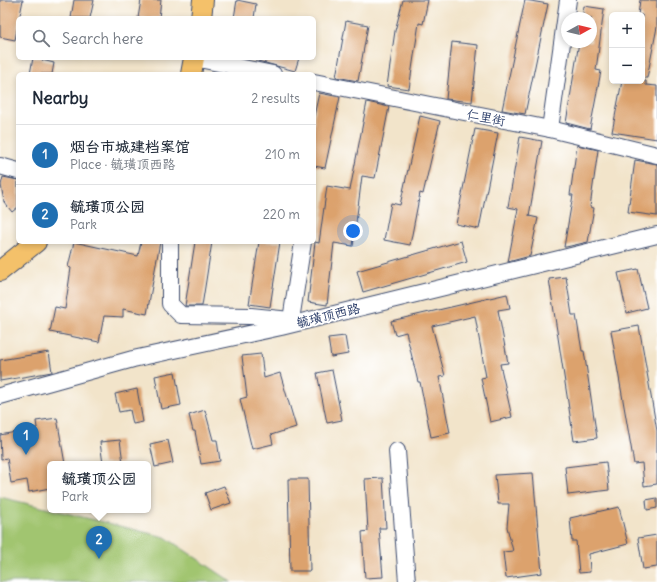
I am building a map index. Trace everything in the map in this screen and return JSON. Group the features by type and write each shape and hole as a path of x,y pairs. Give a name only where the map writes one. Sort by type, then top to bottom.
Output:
{"main road":[{"path":"200,16 203,0"},
{"path":"191,72 194,60"},
{"path":"0,271 34,244"}],"street":[{"path":"550,129 568,0"},
{"path":"204,60 263,72"},
{"name":"仁里街","path":"316,82 550,129 657,156"},
{"path":"0,166 16,170"},
{"name":"毓璜顶西路","path":"0,396 134,359 321,317 657,235"},
{"path":"170,244 170,304 182,315 251,316 291,320 321,317"},
{"path":"291,320 303,244"},
{"path":"397,451 407,582"}],"green space":[{"path":"0,497 47,508 47,513 66,513 165,537 232,582 0,582"}],"building":[{"path":"0,0 23,0 20,16 16,16 15,40 0,37"},
{"path":"74,0 94,0 90,16 71,16"},
{"path":"141,0 161,0 159,16 138,16"},
{"path":"237,0 256,4 254,16 234,16"},
{"path":"403,0 428,0 423,24 419,23 409,89 387,86 395,31"},
{"path":"525,0 548,4 525,114 502,110"},
{"path":"640,0 657,0 657,27 647,78 645,78 645,12 638,12"},
{"path":"584,6 604,9 596,70 601,71 590,129 566,123 578,48 597,48 597,12 583,12"},
{"path":"346,21 368,25 358,81 336,77"},
{"path":"452,42 478,45 472,102 446,99"},
{"path":"33,60 42,60 54,63 52,72 30,72"},
{"path":"258,60 298,60 295,71"},
{"path":"646,81 646,85 657,86 657,139 612,132 621,84 645,84"},
{"path":"319,93 340,97 325,168 316,166 316,107"},
{"path":"367,102 389,107 375,178 362,176 353,246 334,243 327,305 308,302 315,244 316,242 319,243 327,186 350,190"},
{"path":"420,116 440,121 423,194 420,193 410,245 384,240 391,203 400,205"},
{"path":"475,129 498,133 479,229 456,224"},
{"path":"520,137 542,141 529,216 538,218 530,256 508,262 518,209 508,207"},
{"path":"577,145 598,150 590,207 594,208 588,242 564,247 573,195 570,195"},
{"path":"635,160 657,164 657,216 628,212"},
{"path":"3,177 16,180 16,209 12,212 4,202 1,185"},
{"path":"461,241 467,262 363,292 357,271"},
{"path":"74,244 83,244 138,256 141,244 160,244 147,314 123,309 123,317 104,316 99,342 50,332 55,307 65,309 71,268 68,267"},
{"path":"195,244 212,244 202,306 185,306"},
{"path":"259,244 280,244 270,307 249,304"},
{"path":"638,269 647,308 627,313 618,273"},
{"path":"566,277 572,315 576,315 582,351 584,351 597,438 574,441 549,279"},
{"path":"507,294 510,308 498,310 508,363 500,364 512,417 490,422 481,378 486,377 475,316 432,326 445,376 439,377 450,433 431,437 420,382 418,382 406,332 395,335 391,321"},
{"path":"639,326 657,431 657,484 644,486 642,463 634,464 611,331"},
{"path":"345,336 348,354 331,357 328,338"},
{"path":"49,352 52,372 0,381 0,360"},
{"path":"261,354 264,378 280,373 296,427 271,435 273,444 252,449 240,399 247,397 242,356"},
{"path":"332,370 342,420 327,423 317,373"},
{"path":"175,372 181,405 161,409 155,376"},
{"path":"137,389 143,422 133,424 130,410 119,412 115,394"},
{"path":"205,410 213,440 217,440 220,461 201,464 195,431 193,431 189,415"},
{"path":"57,418 64,461 47,461 47,489 29,492 27,480 11,483 7,458 1,459 0,435 37,428 36,421"},
{"path":"120,440 123,461 103,461 100,442"},
{"path":"168,440 173,463 155,467 150,444"},
{"path":"606,462 609,490 568,495 565,467"},
{"path":"533,473 542,573 506,578 503,552 513,551 507,527 509,504 498,504 495,475"},
{"path":"383,478 386,528 379,528 383,577 365,578 362,532 368,531 365,479"},
{"path":"288,479 308,479 310,571 290,571"},
{"path":"224,486 231,503 211,510 205,493"},
{"path":"657,498 657,508 647,510 646,500"},
{"path":"619,507 628,544 589,554 590,572 579,573 576,541 572,541 570,518"},
{"path":"657,535 657,567 643,569 638,538"}],"place":[{"name":"烟台市城建档案馆","path":"26,455"},
{"name":"毓璜顶公园","path":"99,559"}]}
